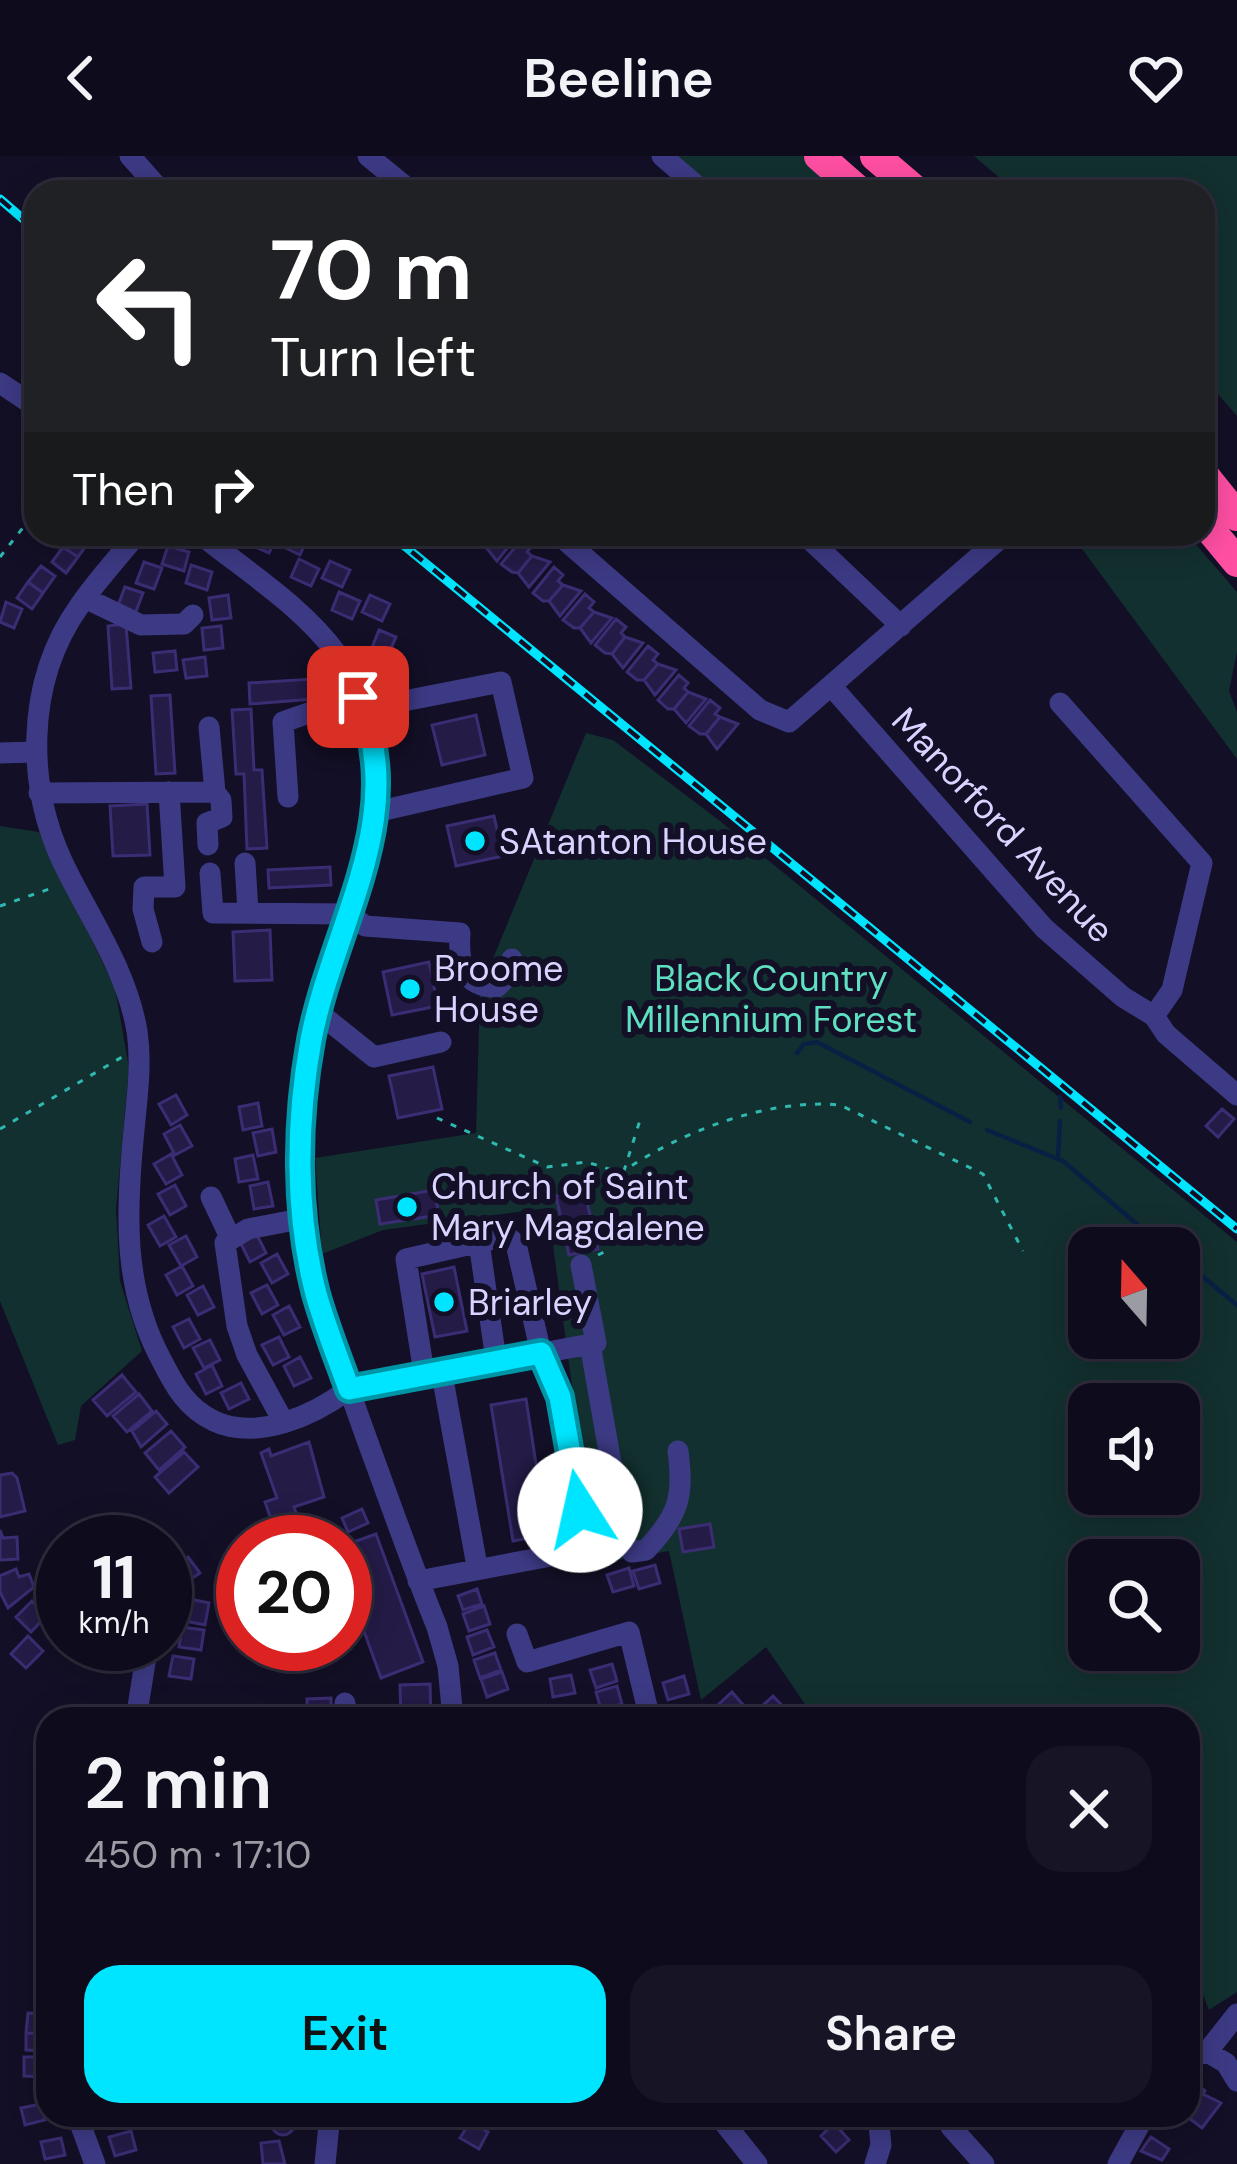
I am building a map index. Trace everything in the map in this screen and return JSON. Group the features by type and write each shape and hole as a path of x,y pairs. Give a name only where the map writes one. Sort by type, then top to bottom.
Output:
{"highway":[{"path":"819,156 846,180"},
{"path":"875,156 903,180"},
{"path":"1215,489 1237,516"},
{"path":"1215,535 1237,562"}],"street":[{"path":"130,156 151,180"},
{"path":"368,156 397,180"},
{"path":"662,156 690,180"},
{"path":"127,546 85,598 58,645 44,682 35,752 39,793 72,880 122,974 139,1047 127,1200 130,1262 147,1329 179,1394 200,1414 225,1426 260,1430 331,1402 349,1389 596,1343 581,1265"},
{"path":"215,546 312,626 340,657 360,703 377,790 374,842 318,1012 301,1145 305,1218 316,1293 448,1666 452,1707"},
{"path":"572,546 773,719 789,722 991,546"},
{"path":"817,546 901,626"},
{"path":"85,598 141,625 184,624 193,614"},
{"path":"288,797 283,722 360,703 501,682 523,778 376,812"},
{"name":"Manorford Avenue","path":"833,688 1044,928 1123,998 1154,1016 1166,1034 1237,1095"},
{"path":"1060,703 1202,862 1172,990 1154,1016"},
{"path":"208,845 207,823 222,817 209,727"},
{"path":"0,753 35,752"},
{"path":"152,942 143,909 144,887 175,887 170,792"},
{"path":"39,793 215,792"},
{"path":"245,862 248,912"},
{"path":"210,873 212,913 350,914 365,926 460,933 461,964 467,980 479,987 497,986 508,976 512,959"},
{"path":"318,1012 374,1057 441,1042"},
{"path":"211,1197 230,1237"},
{"path":"284,1421 236,1326 225,1243 275,1221 305,1218"},
{"path":"476,1566 406,1259 507,1236 516,1244 541,1353 560,1397 586,1548"},
{"path":"479,1242 496,1360"},
{"path":"590,1344 625,1542 632,1552 646,1550 662,1534 683,1490 678,1450"},
{"path":"418,1581 476,1566 625,1542"},
{"path":"517,1634 527,1662 629,1632 647,1707"},
{"path":"138,1707 144,1671"},
{"path":"1200,2052 1237,2014"},
{"path":"1200,2055 1226,2063 1237,2081"},
{"path":"81,2127 95,2164"},
{"path":"325,2164 328,2127"},
{"path":"728,2127 757,2164"},
{"path":"875,2164 881,2145 879,2127"},
{"path":"951,2127 985,2164"},
{"path":"1118,2164 1136,2127"}],"path":[{"path":"0,557 24,526"},
{"path":"0,906 72,880"},
{"path":"0,1129 139,1047"},
{"path":"437,1118 547,1167 587,1162 621,1173 697,1129 813,1102 840,1105 983,1174 1023,1251"},
{"path":"581,1265 604,1252 621,1173 641,1117"}],"green space":[{"path":"676,156 805,156 833,180 705,180"},
{"path":"974,156 1237,156 1237,416 1215,391 1215,180 1002,180"},
{"path":"1080,546 1197,546 1237,592 1237,652 1229,691 1237,712 1237,759"},
{"name":"Black Country Millennium Forest","path":"586,733 613,740 720,821 1237,1242 1237,1992 1209,2010 1200,1987 1200,1707 807,1707 766,1647 701,1700 669,1551 596,1564 548,1208 383,1230 322,1254 315,1158 476,1133 480,990"},
{"path":"0,826 39,832 115,988 129,1068 116,1209 120,1281 142,1351 81,1406 75,1440 58,1445 0,1301"}],"building":[{"path":"64,546 86,546 78,557"},
{"path":"168,546 189,552 184,571 162,564"},
{"path":"282,546 304,546 300,555"},
{"path":"485,546 509,546 497,561"},
{"path":"516,546 532,546 527,552 532,556 518,573 501,564"},
{"path":"63,547 78,557 66,573 52,562"},
{"path":"532,556 550,562 529,587 518,573"},
{"path":"299,559 319,569 311,586 291,577"},
{"path":"330,561 350,570 342,587 322,578"},
{"path":"144,562 162,568 154,589 136,583"},
{"path":"191,565 212,572 207,590 186,583"},
{"path":"41,566 55,576 43,593 28,582"},
{"path":"554,567 563,575 558,581 563,585 549,601 543,601 533,593"},
{"path":"28,582 43,593 32,609 17,598"},
{"path":"563,585 581,591 560,616 549,601"},
{"path":"125,587 143,593 135,614 117,608"},
{"path":"339,592 360,601 352,619 332,610"},
{"path":"585,594 594,602 589,608 594,612 580,628 574,628 563,620"},
{"path":"228,595 231,618 212,620 209,598"},
{"path":"370,595 390,604 382,621 362,612"},
{"path":"6,602 22,609 14,628 0,622"},
{"path":"594,612 612,618 591,643 580,628"},
{"path":"616,619 626,627 621,633 625,637 612,654 605,653 595,645"},
{"path":"126,624 131,688 112,689 108,626"},
{"path":"221,626 223,648 204,650 202,628"},
{"path":"379,630 396,637 387,657 371,650"},
{"path":"625,637 643,643 623,668 612,654"},
{"path":"648,646 658,654 653,660 658,664 644,680 637,680 627,672"},
{"path":"175,651 177,670 155,672 153,653"},
{"path":"205,657 207,676 186,678 183,660"},
{"path":"382,661 403,670 395,688 374,679"},
{"path":"658,664 676,670 655,695 644,680"},
{"path":"679,675 688,683 684,688 688,692 674,709 668,709 658,700"},
{"path":"312,679 313,699 250,704 249,683"},
{"path":"688,692 706,699 686,723 674,709"},
{"path":"170,695 175,773 156,774 151,696"},
{"path":"710,700 720,708 715,714 720,717 706,734 700,734 689,726"},
{"path":"251,709 254,770 262,770 267,848 247,849 244,774 236,774 232,710"},
{"path":"476,715 485,755 442,765 432,725"},
{"path":"720,717 738,724 717,749 706,734"},
{"path":"147,804 150,855 113,856 110,806"},
{"name":"SAtanton House","path":"494,816 503,856 456,866 447,826"},
{"path":"330,867 331,885 269,888 268,870"},
{"path":"270,930 272,980 235,981 233,932"},
{"name":"Broome House","path":"429,962 438,1006 392,1015 383,972"},
{"path":"433,1067 442,1109 398,1118 389,1076"},
{"path":"176,1095 187,1115 171,1125 159,1104"},
{"path":"258,1103 262,1126 243,1130 239,1107"},
{"path":"1222,1109 1234,1119 1218,1137 1206,1126"},
{"path":"180,1125 192,1146 175,1155 164,1134"},
{"path":"272,1129 276,1152 258,1156 253,1133"},
{"path":"171,1154 182,1175 166,1184 154,1164"},
{"path":"253,1155 258,1179 239,1182 235,1159"},
{"path":"268,1182 273,1206 254,1209 250,1186"},
{"path":"175,1185 186,1206 170,1215 158,1194"},
{"name":"Church of Saint Mary Magdalene","path":"434,1190 439,1215 380,1224 376,1200"},
{"path":"584,1190 598,1249 569,1255 556,1196"},
{"path":"164,1216 176,1237 160,1246 148,1225"},
{"path":"256,1233 266,1253 250,1262 240,1242"},
{"path":"186,1236 197,1257 181,1266 169,1245"},
{"path":"277,1254 288,1274 272,1283 261,1263"},
{"path":"182,1266 193,1286 177,1295 166,1275"},
{"name":"Briarley","path":"454,1267 467,1331 435,1337 422,1274"},
{"path":"267,1285 278,1305 262,1314 251,1293"},
{"path":"203,1286 214,1307 198,1315 187,1295"},
{"path":"289,1306 300,1327 284,1335 273,1315"},
{"path":"189,1319 200,1339 184,1348 173,1327"},
{"path":"279,1337 289,1357 273,1365 262,1345"},
{"path":"210,1340 220,1360 204,1368 193,1348"},
{"path":"300,1357 311,1378 294,1386 284,1366"},
{"path":"212,1365 222,1386 206,1394 196,1374"},
{"path":"122,1375 136,1392 107,1416 93,1400"},
{"path":"241,1383 249,1399 229,1409 221,1393"},
{"path":"139,1394 152,1411 127,1432 113,1416"},
{"path":"526,1399 547,1535 513,1541 491,1405"},
{"path":"156,1411 167,1424 141,1447 132,1431"},
{"path":"171,1431 185,1447 159,1470 145,1453"},
{"path":"309,1442 324,1497 294,1507 297,1515 270,1515 265,1502 277,1498 261,1453 269,1449 271,1456"},
{"path":"184,1452 198,1467 169,1493 155,1477"},
{"path":"12,1473 25,1511 0,1517 0,1475"},
{"path":"710,1524 714,1547 683,1552 679,1529"},
{"path":"0,1530 3,1538 17,1537 18,1559 0,1560"},
{"path":"376,1534 423,1662 381,1678 372,1653 372,1535"},
{"path":"655,1565 660,1583 639,1589 633,1571"},
{"path":"629,1568 634,1586 613,1592 607,1575"},
{"path":"16,1569 19,1577 29,1574 34,1587 8,1608 0,1592 0,1576"},
{"path":"477,1589 482,1604 463,1610 458,1596"},
{"path":"192,1599 209,1603 205,1625 192,1622"},
{"path":"32,1601 36,1605 36,1627 31,1632 16,1617"},
{"path":"484,1606 490,1624 469,1631 463,1614"},
{"path":"192,1628 204,1630 201,1650 192,1649"},
{"path":"487,1630 494,1647 473,1655 467,1637"},
{"path":"28,1636 36,1644 36,1658 26,1668 11,1654"},
{"path":"495,1653 501,1670 480,1678 474,1660"},
{"path":"194,1659 191,1679 169,1676 170,1671 192,1671"},
{"path":"612,1664 617,1681 596,1688 590,1670"},
{"path":"502,1672 508,1689 487,1697 481,1679"},
{"path":"571,1675 575,1693 553,1697 550,1679"},
{"path":"684,1676 689,1694 668,1700 663,1683"},
{"path":"430,1684 431,1707 401,1707 400,1685"},
{"path":"617,1686 622,1704 600,1707 596,1692"},
{"path":"732,1692 744,1706 743,1707 716,1707"},
{"path":"773,1696 784,1707 761,1707"},
{"path":"331,1698 331,1707 307,1707 307,1699"},
{"path":"28,2013 36,2013 36,2034 26,2033"},
{"path":"26,2033 36,2034 36,2050 26,2050"},
{"path":"24,2057 36,2057 36,2077 24,2076"},
{"path":"1200,2087 1203,2094 1221,2103 1202,2128"},
{"path":"36,2105 36,2122 25,2125 21,2108"},
{"path":"273,2127 293,2127 283,2135"},
{"path":"467,2127 488,2132 479,2149 460,2138"},
{"path":"830,2127 838,2127 849,2140 836,2152 821,2136"},
{"path":"131,2131 136,2150 115,2156 109,2137"},
{"path":"1151,2137 1169,2149 1162,2160 1141,2151"},
{"path":"61,2138 65,2155 45,2159 41,2142"},
{"path":"279,2141 285,2164 263,2164 261,2143"}],"waterway":[{"path":"797,1053 804,1044 817,1042 970,1122"},
{"path":"1060,1097 1061,1108"},
{"path":"1058,1157 1060,1121"},
{"path":"987,1130 1063,1161 1140,1227"},
{"path":"1200,1274 1237,1305"}],"railway":[{"path":"0,199 24,220"},
{"path":"405,546 1237,1229"}],"place":[{"name":"SAtanton House","path":"475,841"},
{"name":"Broome House","path":"410,989"},
{"name":"Church of Saint Mary Magdalene","path":"407,1207"},
{"name":"Briarley","path":"444,1302"}],"route":[{"path":"358,697 372,745 377,790 374,842 321,995 304,1089 303,1207 316,1293 349,1389 541,1353 560,1397 580,1510"}]}
